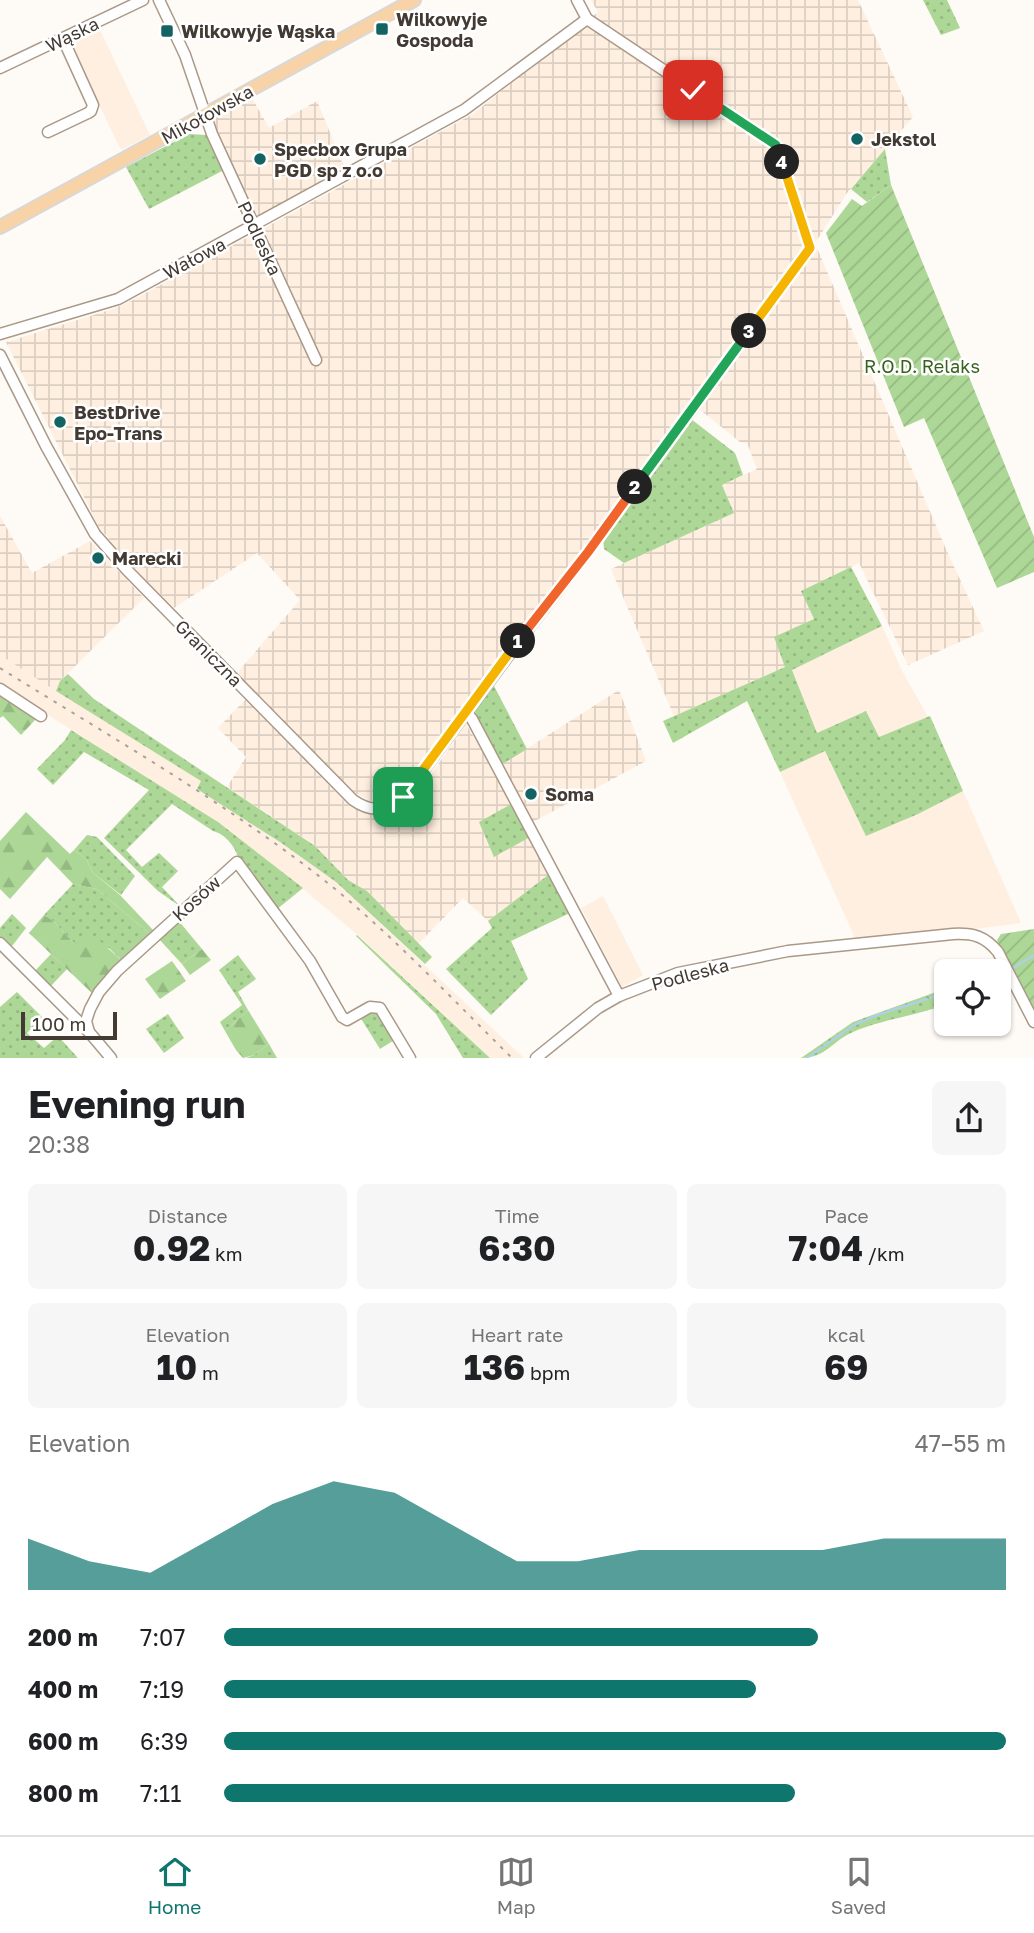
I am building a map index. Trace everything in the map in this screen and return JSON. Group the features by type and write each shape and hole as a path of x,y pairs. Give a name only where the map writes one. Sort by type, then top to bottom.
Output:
{"main road":[{"name":"Mikołowska","path":"0,227 401,3 414,0"}],"street":[{"name":"Wąska","path":"0,68 143,0"},
{"name":"Podleska","path":"159,0 185,55 212,134 316,360"},
{"path":"577,0 587,19"},
{"name":"Graniczna","path":"0,355 95,534 126,569 353,800 375,808 394,805 411,787 588,552 810,248 776,145 587,19"},
{"name":"Wałowa","path":"0,334 118,299 464,110 587,19"},
{"path":"48,132 88,113 93,105 63,39"},
{"path":"0,345 0,355"},
{"path":"0,689 41,716"},
{"path":"466,712 503,776 619,996"},
{"name":"Kosów","path":"89,1031 86,1021 90,1009 99,992 117,971 237,862 310,961 341,1017 347,1020 370,1007 380,1008 410,1058"},
{"name":"Podleska","path":"536,1058 598,1008 619,996 678,973 788,951 969,933 982,937 998,952 1034,1022"},
{"path":"0,943 89,1031 111,1058"}],"shaded area":[{"path":"591,0 858,0 913,117 847,193 812,248 406,788 389,803 373,802 340,781 237,673 300,600 257,553 174,608 130,565 99,527 6,342 131,301 473,114 598,12"},
{"path":"98,26 150,135 121,150 68,41"},
{"path":"252,98 269,128 317,101 346,172 256,222 212,118"},
{"path":"817,248 949,556 984,631 908,665 859,563 802,591 814,619 785,667 674,716 611,569 734,513 722,485 757,469 747,443 740,442 698,408"},
{"path":"0,516 32,573 90,541 144,598 60,681 56,691 0,655"},
{"path":"882,626 902,671 928,717 878,737 866,711 817,733 792,670"},
{"path":"0,655 202,781 198,789 336,882 524,1058 490,1058 359,936 218,822 0,685"},
{"path":"619,690 646,761 533,822 501,765"},
{"path":"246,699 348,805 376,816 398,814 414,799 466,724 513,803 494,856 530,837 552,872 488,921 463,898 418,944 367,891 348,880 315,846 227,787 246,757 218,728"},
{"path":"824,751 918,814 963,791 1021,923 974,929 908,932 856,940 780,772"},
{"path":"603,896 643,975 622,987 581,908"}],"green space":[{"path":"923,0 947,0 960,28 941,35"},
{"path":"189,134 206,135 224,170 149,209 126,167"},
{"path":"885,149 891,185 867,202 851,189"},
{"name":"R.O.D. Relaks","path":"891,185 1034,537 1034,572 997,588 924,418 904,427 826,233 852,199 862,206"},
{"path":"691,419 735,453 743,475 722,485 734,513 624,563 604,549 603,538"},
{"path":"851,567 882,626 792,670 817,733 866,711 879,737 930,716 963,791 866,836 825,751 780,772 747,701 673,743 663,721 785,667 774,637 814,619 801,591"},
{"path":"68,674 94,699 315,846 348,880 367,891 432,957 425,964 336,882 280,842 197,789 201,781 56,691 60,681"},
{"path":"494,686 527,749 501,765 474,710"},
{"path":"0,692 35,714 35,720 21,735 3,716 0,718"},
{"path":"71,730 218,822 303,888 276,910 226,839 172,804 126,850 142,867 159,853 178,871 162,887 181,907 158,891 104,838 149,790 84,752 53,785 37,769"},
{"path":"513,803 530,837 494,857 479,822"},
{"path":"26,812 70,854 74,850 86,859 93,873 120,895 154,931 150,934 97,889 73,884 47,857 10,899 0,889 0,841"},
{"path":"87,835 97,837 135,876 121,895 93,873 86,859 74,850"},
{"path":"552,872 570,913 511,941 528,979 491,1015 446,969 492,928 488,921"},
{"path":"73,884 97,889 150,934 122,961 109,948 74,943 44,915"},
{"path":"12,914 26,928 12,946 9,946 0,940 0,928"},
{"path":"44,915 74,943 83,937 100,941 122,961 94,995 29,933"},
{"path":"177,919 202,949 182,964 157,937"},
{"path":"1034,929 1034,1010 1011,966 1011,959 1007,959 997,940 1001,934"},
{"path":"357,935 490,1058 463,1058 436,1014"},
{"path":"202,949 211,960 190,975 182,964"},
{"path":"51,954 67,969 49,988 33,973"},
{"path":"238,955 256,979 238,992 248,1010 225,1031 220,1022 242,1005 219,970"},
{"path":"172,961 186,981 160,999 145,979"},
{"path":"17,992 42,1017 27,1033 44,1048 58,1036 78,1058 0,1058 0,1007"},
{"path":"934,993 934,1008 864,1028 817,1055 801,1058 853,1022"},
{"path":"375,1008 396,1039 380,1049 360,1017"},
{"path":"248,1010 269,1044 254,1055 243,1058 225,1031"},
{"path":"168,1014 184,1038 164,1053 146,1029"},
{"path":"269,1044 277,1058 246,1058 254,1055"}],"waterway":[{"path":"1013,968 1034,955"},
{"path":"930,998 934,997"},
{"path":"807,1058 854,1025 927,999"}],"railway":[{"path":"0,668 200,792 315,873 392,939 512,1058"}],"place":[{"name":"Wilkowyje Gospoda","path":"382,29"},
{"name":"Wilkowyje Wąska","path":"167,31"},
{"name":"Jekstol","path":"857,139"},
{"name":"Specbox Grupa PGD sp z o.o","path":"260,159"},
{"name":"BestDrive Epo-Trans","path":"60,422"},
{"name":"Marecki","path":"98,558"},
{"name":"Soma","path":"531,794"}],"route":[{"path":"403,797 531,624 588,552 810,248 776,145 693,90"}]}
